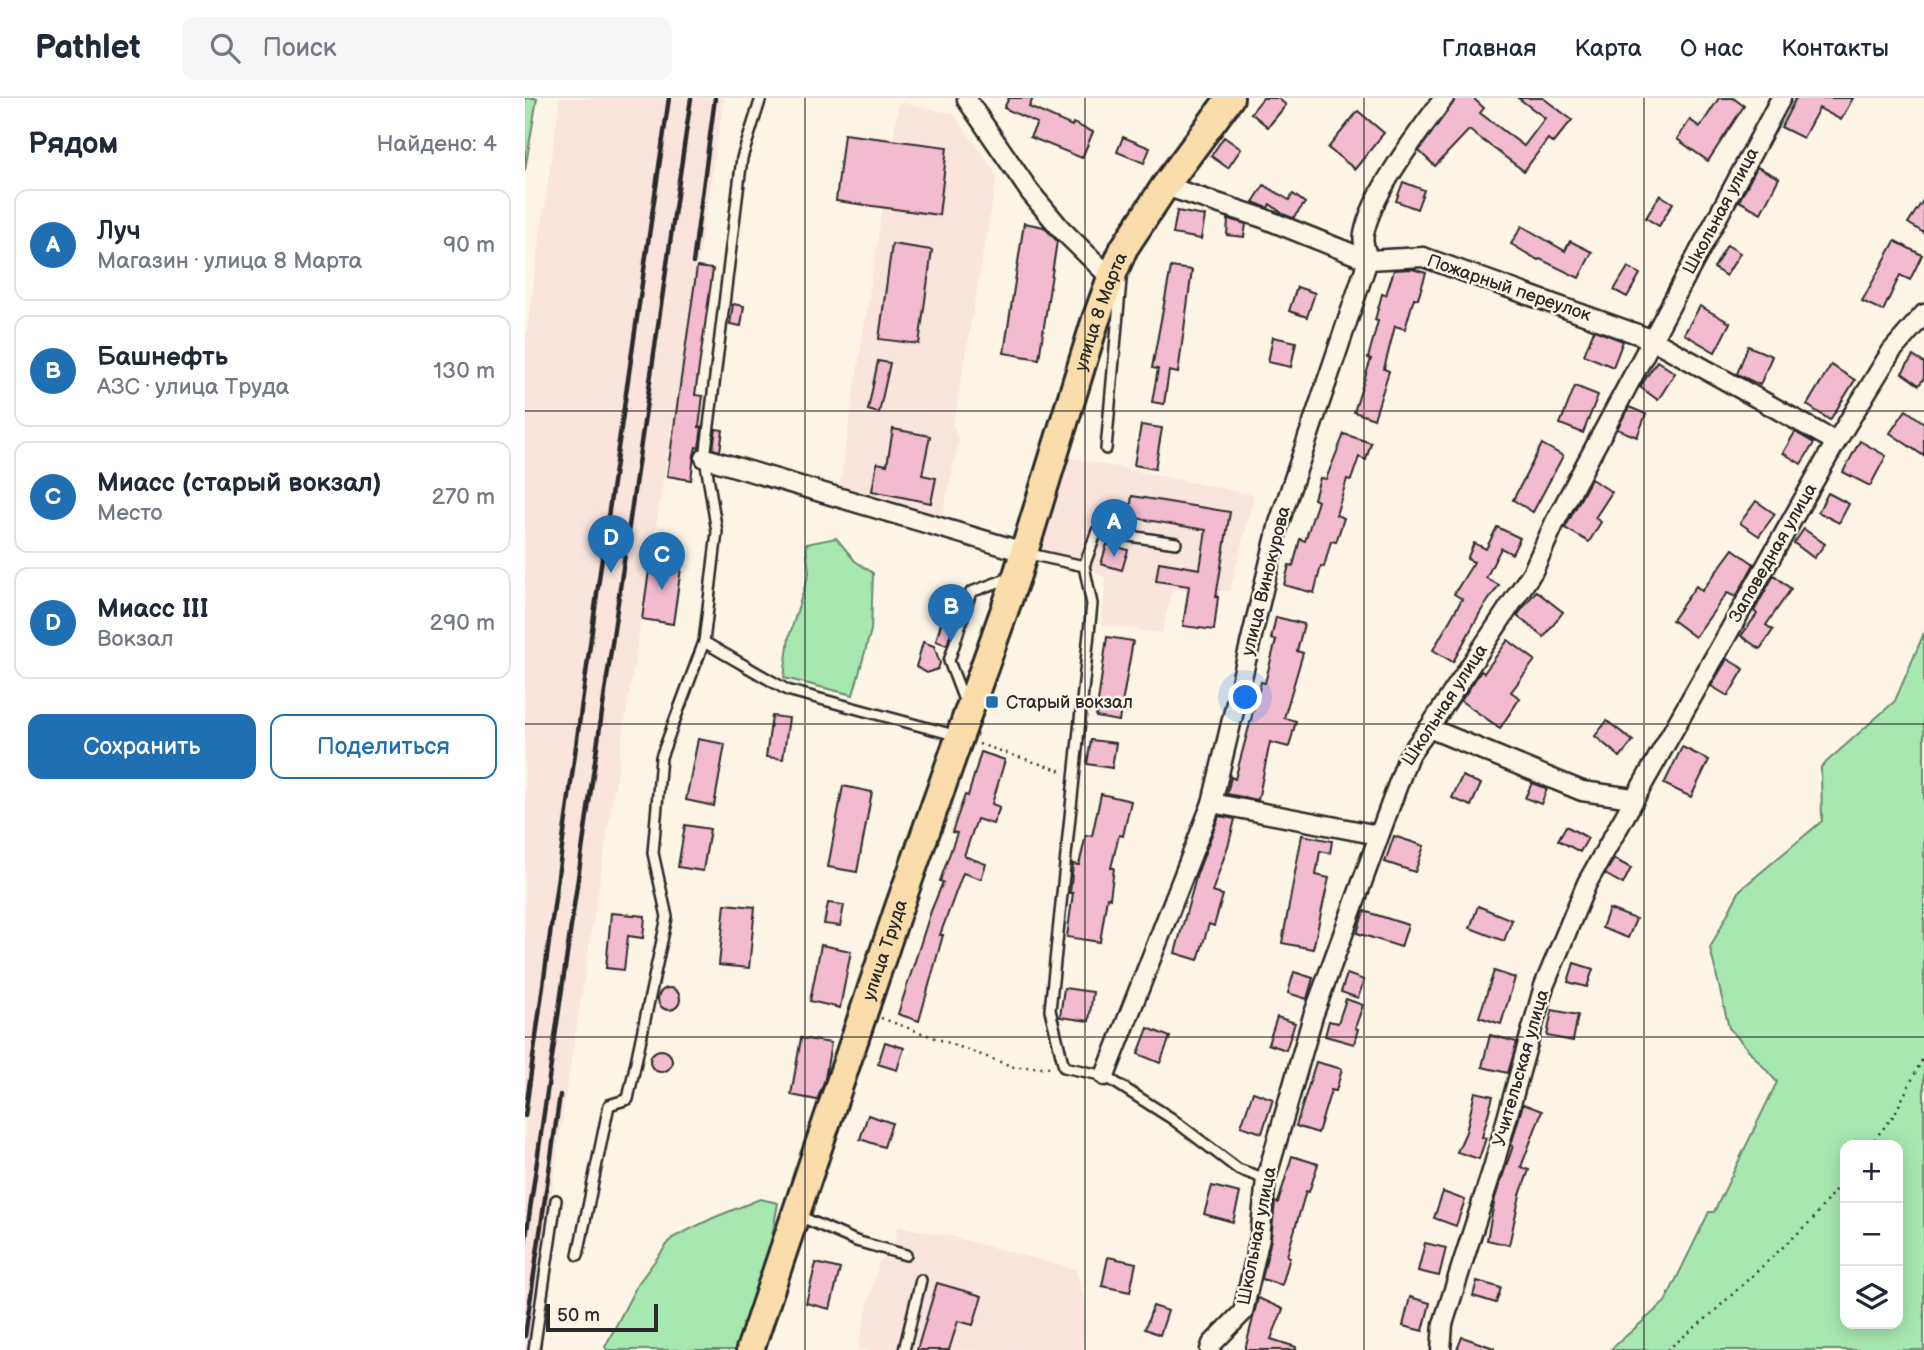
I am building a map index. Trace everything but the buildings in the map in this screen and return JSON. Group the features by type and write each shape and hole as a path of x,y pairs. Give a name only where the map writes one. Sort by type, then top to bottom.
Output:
{"main road":[{"name":"улица 8 Марта","path":"1020,564 1095,322 1124,248 1165,186 1230,98"},
{"name":"улица Труда","path":"750,1350 898,909 1020,564"}],"street":[{"name":"улица Винокурова","path":"1105,1076 1212,803 1279,523 1368,260 1363,235 1377,200 1411,142 1444,98"},
{"name":"Школьная улица","path":"1210,1350 1212,1344 1243,1312 1261,1237 1266,1179 1313,1016 1408,757 1533,571 1555,523 1781,98"},
{"path":"967,99 1030,192 1061,229 1111,278"},
{"name":"Пожарный переулок","path":"1165,186 1263,218 1368,260 1423,257 1651,340 1836,442"},
{"name":"Заповедная улица","path":"1633,798 1836,442 1891,352 1924,314"},
{"path":"705,458 1020,564"},
{"path":"1429,728 1582,791 1633,798"},
{"name":"Учительская улица","path":"1441,1350 1443,1324 1493,1168 1544,986 1587,883 1633,798"},
{"path":"1212,803 1378,835"}],"lane":[{"path":"578,1255 609,1105 628,1099 667,917 653,853 661,757 704,642 717,532 705,458 742,158 761,98"},
{"path":"1106,449 1124,248"},
{"path":"1176,543 1097,531 1084,566 1092,604 1050,1010 1065,1067 1105,1076 1171,1118 1238,1169 1266,1179"},
{"path":"968,710 949,661 971,592 1020,564 1084,566"},
{"path":"704,642 787,690 959,737"},
{"path":"534,1350 556,1200"},
{"path":"797,1215 856,1241 906,1255"},
{"path":"904,1350 921,1280"}],"path":[{"path":"959,737 1075,775"},
{"path":"865,1012 1014,1067 1065,1067"},
{"path":"1874,1140 1894,1115 1924,1056"},
{"path":"1667,1350 1707,1317 1813,1219 1840,1184"}],"shaded area":[{"path":"560,98 724,98 565,1098 529,1350 525,1350 525,344"},
{"path":"899,102 954,114 997,175 953,425 959,441 942,517 839,490"},
{"path":"1062,456 1254,495 1230,591 1172,590 1162,633 1101,625 1106,579 1079,559 1036,548"},
{"path":"898,1226 953,1237 1075,1269 1085,1301 1083,1350 857,1350 879,1262 893,1251"}],"green space":[{"path":"525,98 537,98 525,170"},
{"path":"836,538 855,561 873,573 871,630 853,695 784,678 789,637 809,573 806,544"},
{"path":"1924,633 1924,1350 1610,1350 1665,1302 1709,1212 1714,1212 1777,1082 1729,1028 1710,948 1740,890 1822,821 1821,767 1895,701"},
{"path":"760,1199 778,1203 767,1264 744,1350 607,1350 605,1347 637,1285 672,1238"}],"railway":[{"path":"525,1116 669,98"},
{"path":"525,1244 691,98"},
{"path":"693,263 715,98"},
{"path":"525,1336 560,1095"}],"place":[{"name":"Луч","path":"1114,557"},
{"name":"Миасс III","path":"611,573"},
{"name":"Миасс (старый вокзал)","path":"662,590"},
{"name":"Башнефть","path":"951,642"},
{"name":"Старый вокзал","path":"992,702"}]}
